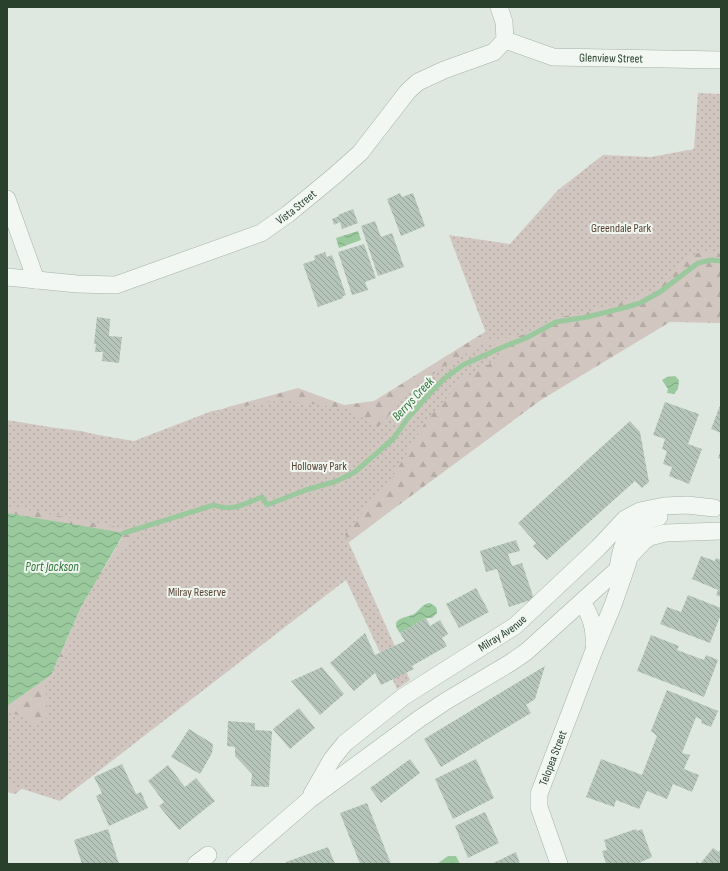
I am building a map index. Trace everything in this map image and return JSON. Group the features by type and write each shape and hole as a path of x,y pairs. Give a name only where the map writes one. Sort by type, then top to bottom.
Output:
{"street":[{"path":"499,7 504,22 504,40"},
{"name":"Glenview Street","path":"504,40 553,57 721,60"},
{"name":"Vista Street","path":"7,277 77,284 116,285 262,233 310,196 360,153 408,91 418,82 444,70 494,52 504,40"},
{"path":"7,199 36,280"},
{"name":"Milray Avenue","path":"309,800 332,759 345,743 403,697 515,626 598,548 624,519 640,511 664,506 687,505 717,507"},
{"name":"Milray Avenue","path":"624,563 620,555 624,544 632,530 638,525 650,519 717,507"},
{"name":"Milray Avenue","path":"235,864 309,800 439,705 526,652 624,563 644,541 656,534 721,531"},
{"name":"Telopea Street","path":"559,864 540,811 539,798 544,781 593,653 613,605 624,563"},
{"name":"Telopea Street","path":"582,602 592,620 594,627 593,653"}],"green space":[{"path":"698,93 721,94 721,254 700,252 689,257 669,279 652,290 628,301 578,314 558,317 522,335 490,341 505,355 463,379 426,421 393,476 345,534 410,680 397,689 346,580 60,801 7,784 7,713 19,715 35,724 48,717 45,683 52,669 70,653 65,649 97,576 139,536 132,530 7,506 7,420 134,441 212,411 284,400 348,409 378,427 412,390 444,366 489,341 449,235 510,244 558,190 603,155 651,157 694,149"},
{"path":"721,221 721,323 670,322 541,400 388,513 15,794 7,792 7,706 51,675 81,607 124,534 7,513 7,422 81,431 133,443 228,407 298,388 344,405 374,401 525,307"}],"water":[{"path":"358,231 361,240 339,248 336,238"},
{"path":"675,376 679,380 678,389 674,394 667,393 668,389 662,380 667,377"},
{"name":"Port Jackson","path":"7,513 124,533 81,607 51,675 7,706"},
{"path":"430,603 436,607 437,610 437,613 432,618 426,618 400,633 396,624 397,621 414,614 423,606"},
{"path":"448,856 456,856 460,864 437,864"}],"building":[{"path":"400,193 402,197 413,193 425,226 401,236 387,199"},
{"path":"353,209 358,223 342,229 340,222 334,225 332,219"},
{"path":"375,221 381,237 392,233 404,267 378,276 361,226"},
{"path":"364,244 376,278 365,282 368,290 352,295 338,252"},
{"path":"325,252 327,257 332,255 346,295 343,296 343,298 318,307 303,264 315,260 314,256"},
{"path":"97,317 110,319 109,336 122,337 119,363 102,361 103,352 95,352 96,344 94,344"},
{"path":"665,402 699,414 688,444 702,449 689,484 669,476 672,467 663,464 667,451 662,449 665,439 653,435"},
{"path":"721,403 721,433 711,429"},
{"path":"630,421 640,432 649,482 642,488 635,481 547,560 533,546 536,543 518,523"},
{"path":"721,449 721,459 718,458"},
{"path":"516,540 520,551 508,554 512,566 522,563 534,599 509,607 497,569 486,572 480,551"},
{"path":"701,556 715,561 716,558 721,560 721,597 716,595 718,590 692,579"},
{"path":"476,588 489,612 459,628 446,604"},
{"path":"688,595 721,608 721,614 710,643 660,624 667,607 681,612"},
{"path":"426,618 430,626 440,620 448,634 442,638 447,646 412,666 414,669 381,685 375,673 354,691 330,663 365,633 375,655 405,641 400,633"},
{"path":"651,635 679,646 677,650 704,660 706,655 718,660 704,697 637,671"},
{"path":"545,666 535,699 526,705 531,713 441,767 424,739"},
{"path":"322,667 344,694 320,715 291,681"},
{"path":"667,690 718,711 711,727 701,723 702,720 696,717 682,753 690,755 684,769 699,775 692,792 673,784 667,799 647,791 639,809 616,800 614,807 586,797 601,759 642,775 657,736 651,731"},
{"path":"299,708 315,728 290,749 273,729"},
{"path":"228,721 255,723 255,730 272,731 269,787 251,786 252,774 235,756 235,747 227,746"},
{"path":"189,729 213,744 212,753 200,774 171,757"},
{"path":"410,759 420,773 381,803 370,788"},
{"path":"476,759 494,798 453,819 435,779"},
{"path":"122,764 136,794 141,792 148,808 109,826 96,796 102,793 94,777"},
{"path":"168,765 185,787 196,778 215,801 179,830 159,806 164,802 148,781"},
{"path":"367,803 391,864 360,864 340,813"},
{"path":"485,812 499,843 468,858 455,826"},
{"path":"108,829 119,864 82,864 74,840"},
{"path":"636,829 637,831 642,829 652,857 637,864 606,864 602,851 607,850 604,840"},
{"path":"328,847 335,864 286,864 286,862"},
{"path":"713,848 719,852 721,849 721,864 700,864"},
{"path":"516,852 520,864 491,864"}],"waterway":[{"name":"Berrys Creek","path":"124,533 214,505 227,508 238,506 262,497 267,505 306,490 337,481 355,472 393,439 408,418 431,392 445,378 463,365 526,338 556,322 587,317 640,303 660,292 698,263 711,260 721,261"}],"park label":[{"name":"Greendale Park","path":"621,228"},
{"name":"Holloway Park","path":"319,466"},
{"name":"Milray Reserve","path":"197,592"}]}
